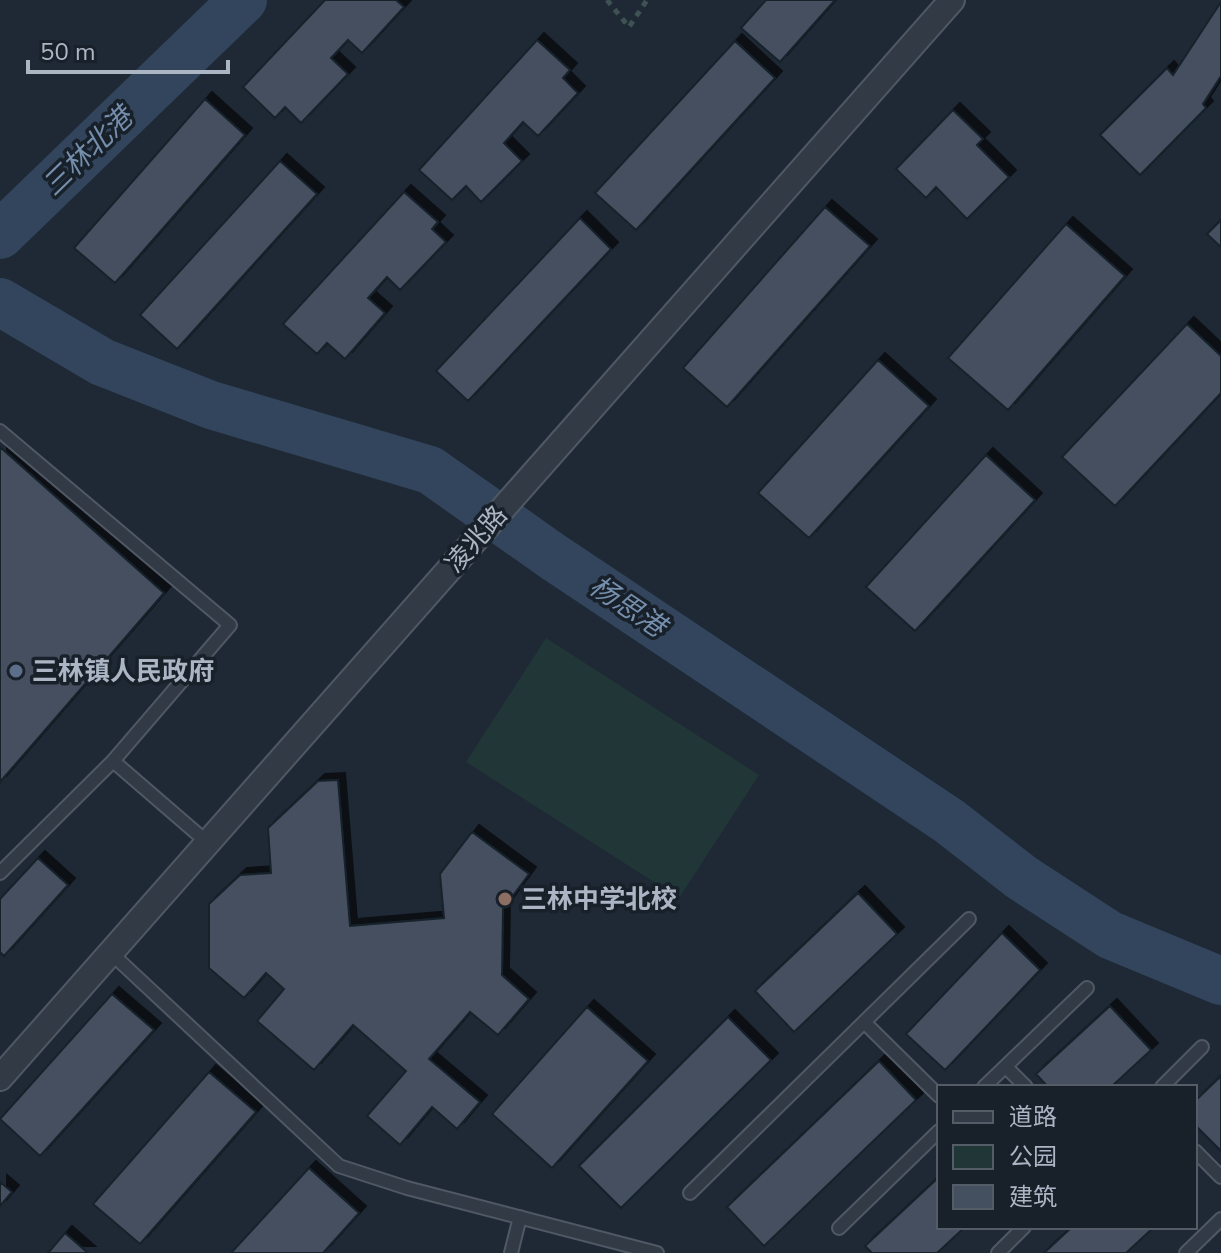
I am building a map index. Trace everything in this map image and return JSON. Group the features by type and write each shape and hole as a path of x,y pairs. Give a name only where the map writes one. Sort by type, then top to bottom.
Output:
{"street":[{"name":"凌兆路","path":"0,1078 952,0"}],"lane":[{"path":"0,431 230,625 113,761 0,873"},
{"path":"113,761 208,843"},
{"path":"690,1193 969,919"},
{"path":"111,953 339,1166 657,1253"},
{"path":"986,1085 1087,988"},
{"path":"864,1022 937,1094"},
{"path":"1164,1085 1202,1047"},
{"path":"1006,1067 1024,1085"},
{"path":"839,1228 937,1133"},
{"path":"1197,1153 1221,1177"},
{"path":"511,1253 520,1217"},
{"path":"1186,1253 1221,1219"},
{"path":"998,1253 1022,1229"}],"path":[{"path":"607,0 629,27 647,0"}],"green space":[{"path":"546,638 759,775 679,898 466,762"}],"building":[{"path":"325,0 396,0 404,7 362,53 348,40 331,58 348,74 301,123 285,107 275,118 243,87"},
{"path":"766,0 835,0 780,62 741,28"},
{"path":"1221,2 1221,76 1203,104 1206,108 1140,175 1100,135 1167,68 1173,75"},
{"path":"537,40 570,70 563,78 578,93 538,136 523,122 504,143 522,161 481,202 466,186 452,200 419,170"},
{"path":"735,41 775,78 636,230 595,193"},
{"path":"205,99 245,135 115,283 74,248"},
{"path":"953,110 983,139 977,145 1009,177 967,219 936,187 926,198 896,169"},
{"path":"280,161 317,194 177,349 140,315"},
{"path":"404,192 438,222 432,229 446,242 400,290 387,277 368,298 385,313 345,359 327,343 317,354 283,324"},
{"path":"825,207 870,246 727,407 683,368"},
{"path":"580,218 611,249 468,401 436,371"},
{"path":"1221,220 1221,247 1207,234"},
{"path":"1066,224 1125,276 1008,410 948,358"},
{"path":"1187,324 1221,356 1221,393 1115,506 1062,457"},
{"path":"878,360 929,406 809,538 758,493"},
{"path":"0,447 164,593 0,782"},
{"path":"986,455 1035,500 915,631 866,587"},
{"path":"338,780 350,926 444,918 440,874 472,832 529,874 503,909 502,975 529,999 498,1035 470,1012 429,1059 480,1102 457,1129 432,1107 400,1145 367,1116 406,1071 353,1025 314,1070 257,1021 284,989 266,973 244,998 209,968 209,904 240,875 271,873 268,828 318,781"},
{"path":"38,858 68,885 4,956 0,952 0,899"},
{"path":"858,893 897,934 794,1032 755,991"},
{"path":"1002,933 1040,970 945,1070 906,1034"},
{"path":"112,994 154,1030 40,1156 0,1119"},
{"path":"1110,1006 1151,1050 1113,1085 1046,1085 1036,1074"},
{"path":"587,1007 648,1061 552,1168 492,1114"},
{"path":"728,1017 771,1060 621,1208 579,1166"},
{"path":"879,1061 916,1100 764,1246 727,1207"},
{"path":"209,1072 256,1112 140,1244 93,1204"},
{"path":"1221,1076 1221,1151 1197,1127 1197,1099"},
{"path":"309,1168 359,1213 323,1253 231,1253"},
{"path":"937,1179 937,1229 963,1229 937,1253 872,1253 865,1246"},
{"path":"0,1182 12,1192 0,1206"},
{"path":"1070,1229 1152,1229 1126,1253 1044,1253"},
{"path":"65,1233 88,1253 48,1253"}],"waterway":[{"name":"三林北港","path":"0,235 243,0"},
{"name":"杨思港","path":"0,302 102,362 211,405 430,470 552,556 949,821 1021,877 1110,935 1221,981"}],"place":[{"name":"三林镇人民政府","path":"16,671"},
{"name":"三林中学北校","path":"505,899"}]}
